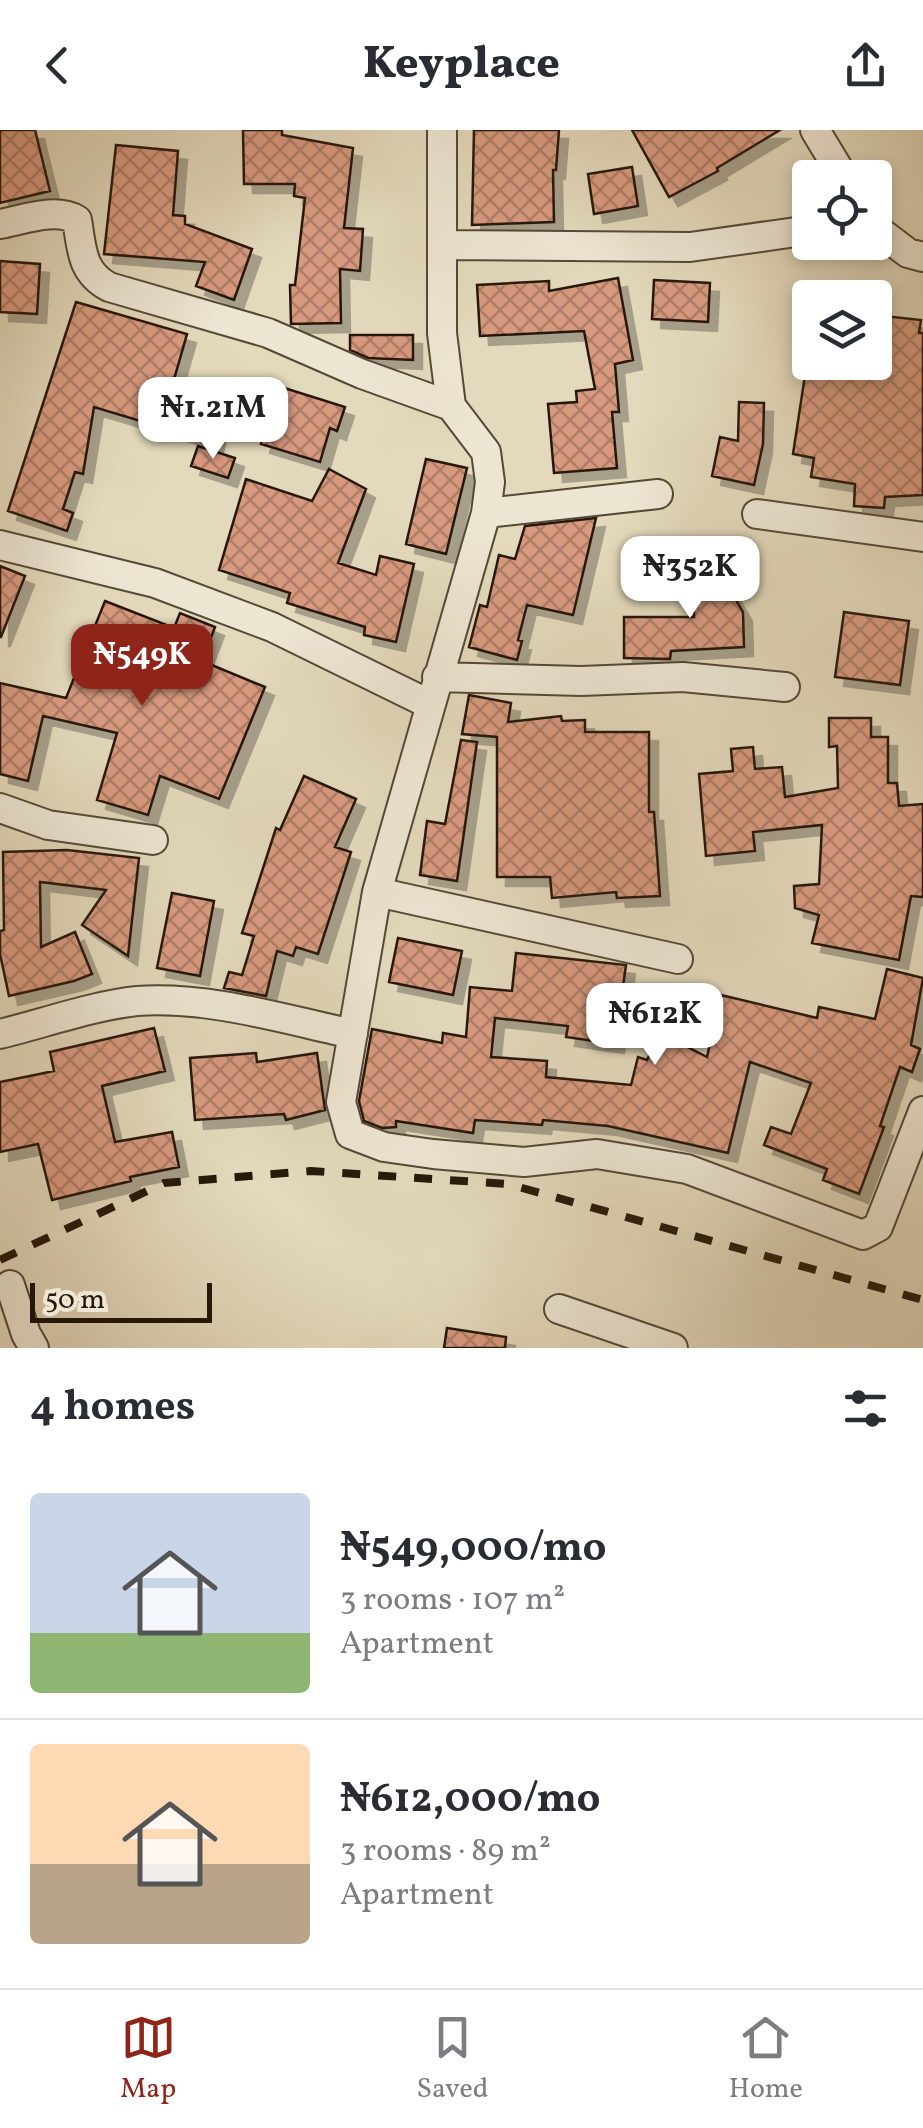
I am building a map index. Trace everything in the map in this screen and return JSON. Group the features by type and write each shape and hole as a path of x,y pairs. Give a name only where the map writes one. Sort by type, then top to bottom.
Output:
{"street":[{"path":"442,130 442,333 451,406 486,452 490,482 486,513 377,892 341,1102 350,1134 384,1146 433,1154 524,1162 596,1154 688,1169 863,1234 878,1228 923,1111"},
{"path":"815,130 833,160"},
{"path":"0,224 48,215 72,216 77,220 86,268 95,280 268,333 362,374 451,406"},
{"path":"444,245 690,247 792,233"},
{"path":"892,240 923,257"},
{"path":"486,513 658,494"},
{"path":"757,514 923,537"},
{"path":"0,545 155,583 272,627 429,704"},
{"path":"437,677 580,681 683,677 785,687"},
{"path":"0,808 48,825 154,840"},
{"path":"377,892 678,959"},
{"path":"0,1034 134,1001 238,1010 352,1034"},
{"path":"0,1303 10,1285 34,1348"},
{"path":"559,1309 673,1348"}],"building":[{"path":"0,130 35,130 50,191 0,203"},
{"path":"243,130 282,130 282,135 353,148 344,228 363,229 360,271 340,269 341,323 291,324 290,285 295,285 305,198 294,196 295,184 244,184"},
{"path":"474,130 559,130 553,170 554,222 472,225"},
{"path":"632,130 780,130 717,168 718,171 669,197"},
{"path":"116,145 178,151 173,215 185,216 185,224 252,249 234,300 196,286 205,262 104,254"},
{"path":"632,167 638,206 594,214 588,174"},
{"path":"0,261 40,264 37,314 0,312"},
{"path":"618,278 633,360 615,364 619,412 612,412 617,468 554,473 548,404 577,402 576,391 595,389 584,331 480,336 477,285 549,281 549,291"},
{"path":"654,280 710,283 708,322 652,319"},
{"path":"76,302 187,334 169,397 222,413 214,443 94,407 83,474 75,472 63,509 73,513 67,531 8,511"},
{"path":"892,317 921,320 923,495 885,497 884,508 854,506 855,484 811,477 814,458 793,454 804,380 892,380"},
{"path":"350,335 413,335 413,360 368,358 350,350"},
{"path":"278,386 345,407 337,431 330,428 320,462 261,444"},
{"path":"739,402 764,403 763,444 754,485 712,476 720,437 738,441"},
{"path":"198,446 235,458 228,478 191,466"},
{"path":"426,459 467,468 446,554 406,544"},
{"path":"329,469 366,489 338,563 376,575 380,556 414,564 396,642 364,635 365,627 287,603 290,593 219,570 246,479 312,501"},
{"path":"596,518 573,615 527,605 517,660 469,647 480,605 487,607 499,555 515,559 525,526"},
{"path":"693,559 712,559 743,612 744,647 671,651 670,659 624,658 624,617 694,617"},
{"path":"0,566 25,576 1,637 0,637"},
{"path":"105,601 174,628 180,613 215,627 202,661 265,687 219,799 160,776 148,815 97,800 117,733 43,716 28,781 0,774 0,683 66,698"},
{"path":"844,612 909,621 900,685 835,677"},
{"path":"469,695 511,703 508,722 561,716 562,721 585,720 585,732 649,732 649,812 654,812 660,896 617,898 616,892 552,898 550,877 497,877 497,737 462,734"},
{"path":"829,718 871,718 871,737 888,737 888,783 897,783 899,806 923,804 923,897 911,896 899,960 812,943 819,915 795,908 794,886 819,884 822,825 753,832 755,851 706,856 699,774 733,771 731,749 753,747 755,769 782,767 785,797 838,788 837,746 829,747"},
{"path":"461,740 477,742 457,881 420,875 427,821 445,824"},
{"path":"304,776 356,799 335,847 351,852 318,954 296,947 293,956 277,951 266,996 224,988 229,972 242,975 254,936 242,933 276,828 280,830"},
{"path":"67,850 139,858 128,956 82,925 106,890 40,882 41,947 75,932 92,974 9,996 0,954 0,931 4,930 3,852"},
{"path":"172,893 214,901 200,976 157,968"},
{"path":"398,938 462,951 453,995 389,982"},
{"path":"516,953 626,965 615,1044 566,1037 568,1026 495,1018 491,1057 547,1061 546,1077 631,1085 638,1057 647,1060 660,1033 707,1057 721,995 817,1018 819,1007 875,1019 887,969 923,978 911,1045 920,1049 912,1072 900,1067 880,1126 884,1127 859,1194 823,1180 827,1169 764,1145 771,1127 791,1134 811,1083 750,1062 728,1153 608,1126 543,1120 542,1125 475,1120 473,1133 396,1121 396,1127 382,1128 364,1121 359,1101 372,1029 442,1043 443,1033 466,1037 470,987 512,991"},
{"path":"154,1028 165,1071 102,1086 115,1142 172,1132 179,1167 52,1200 38,1144 0,1152 0,1082 54,1071 50,1052"},
{"path":"256,1053 257,1062 317,1053 325,1110 286,1120 284,1114 195,1120 190,1058"},
{"path":"447,1328 506,1337 505,1348 444,1348"}],"railway":[{"path":"0,1260 164,1183 311,1171 508,1184 923,1300"}]}
